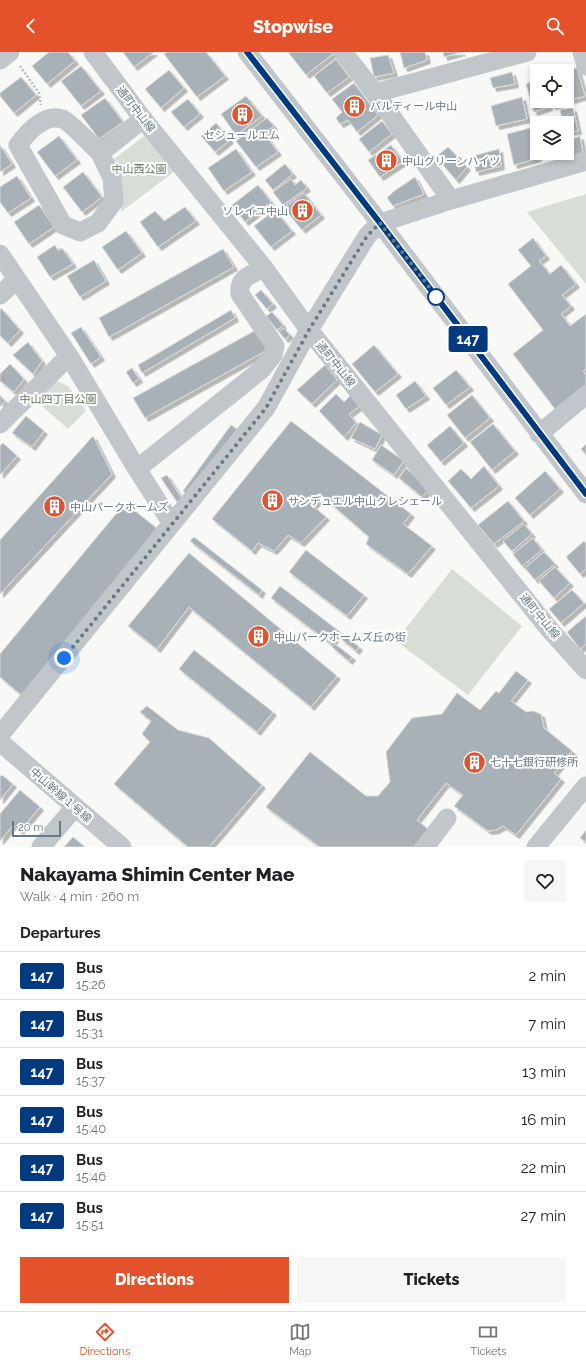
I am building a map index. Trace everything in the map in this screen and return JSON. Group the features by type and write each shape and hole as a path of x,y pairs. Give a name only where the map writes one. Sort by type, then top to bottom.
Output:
{"street":[{"path":"0,60 10,52"},
{"name":"通町中山線","path":"93,52 143,119 264,268 309,330 531,606 586,670"},
{"path":"247,52 380,223 586,494"},
{"path":"342,52 375,93 451,200"},
{"path":"375,93 526,52"},
{"path":"582,52 586,66"},
{"path":"49,118 64,120 100,152 112,178 114,201 98,223 80,232 63,225 18,145 28,131 49,118"},
{"path":"100,152 143,119"},
{"path":"0,735 266,408 309,330 367,236 380,223 451,200 586,161"},
{"path":"0,254 69,356 172,524"},
{"path":"137,469 261,370 273,355 274,346 240,294 239,286 242,280 264,268"},
{"path":"0,295 16,279"},
{"path":"0,424 69,356"},
{"path":"539,434 586,395"},
{"name":"中山幹線１号線","path":"0,742 122,847"},
{"path":"536,847 586,786"},
{"path":"41,847 75,807"},
{"path":"425,847 447,818"}],"path":[{"path":"10,52 39,93 41,123"}],"green space":[{"name":"中山西公園","path":"147,134 175,171 121,212 120,185 110,162"},
{"path":"586,194 586,284 527,212"},
{"name":"中山四丁目公園","path":"55,380 68,386 86,411 68,429 35,400"},
{"path":"452,569 522,626 468,695 396,641"}],"building":[{"path":"49,52 68,52 75,61 47,84 32,66"},
{"path":"123,52 154,52 134,67"},
{"path":"167,52 206,52 225,76 197,97 164,54"},
{"path":"288,52 334,52 334,53 306,75"},
{"path":"400,52 425,52 427,60 404,68"},
{"path":"443,52 462,52 444,57"},
{"path":"388,55 394,73 374,77 370,58"},
{"path":"336,59 349,77 327,93 314,76"},
{"path":"81,66 101,91 81,106 61,81"},
{"path":"577,68 585,96 574,99 574,69"},
{"path":"169,70 184,88 161,108 145,89"},
{"path":"512,72 515,84 493,88 490,78"},
{"path":"21,77 36,95 14,113 0,96 0,93"},
{"path":"530,82 530,98 526,84"},
{"name":"パルティール中山","path":"354,83 378,115 357,132 348,120 340,124 336,118 342,112 332,99"},
{"name":"セジュールエム","path":"246,96 262,116 236,135 221,114"},
{"path":"522,97 527,119 496,126 491,106"},
{"path":"105,98 123,122 99,139 81,115"},
{"path":"188,99 200,114 184,127 171,112"},
{"path":"533,108 546,108 534,112"},
{"path":"573,108 578,131 574,131 574,116 561,116 560,110"},
{"path":"267,118 274,126 264,133 278,152 256,167 236,141"},
{"path":"382,121 392,134 369,152 359,139"},
{"path":"216,123 230,140 215,152 201,136"},
{"path":"530,128 531,160 514,165 507,134"},
{"path":"59,136 77,160 55,176 37,152"},
{"path":"580,136 583,153 574,155 574,138"},
{"path":"0,145 12,164 0,172"},
{"name":"中山グリーンハイツ","path":"391,145 403,162 380,177 368,160"},
{"path":"448,147 467,167 456,180 436,157"},
{"path":"236,149 252,172 224,191 208,168"},
{"path":"499,149 501,166 476,172 473,156"},
{"path":"285,164 293,174 273,190 265,180"},
{"path":"83,172 102,197 82,212 63,187"},
{"path":"17,176 31,198 8,213 0,202 0,187"},
{"path":"415,177 424,194 393,206 387,198"},
{"path":"291,179 295,185 301,180 307,188 283,205 273,192"},
{"path":"258,185 271,202 245,222 232,205"},
{"name":"ソレイユ中山","path":"304,193 321,215 302,230 284,208"},
{"path":"39,205 54,227 29,244 14,222"},
{"path":"185,207 196,221 158,247 140,222 155,211 164,221"},
{"path":"275,210 292,231 271,247 254,226"},
{"path":"126,231 142,253 118,270 102,247"},
{"path":"533,238 546,256 539,261 550,274 561,265 576,284 562,295 571,306 561,314 570,326 586,314 586,369 583,371 586,375 586,385 555,409 513,354 543,330 508,284 531,266 518,250"},
{"path":"55,245 58,251 62,248 73,264 50,277 37,257"},
{"path":"223,249 234,267 109,337 99,318"},
{"path":"94,260 106,281 80,297 67,276"},
{"path":"261,290 273,304 267,309 255,295"},
{"path":"1,308 20,330 8,343 0,336"},
{"path":"231,310 235,318 142,373 138,365"},
{"path":"272,312 283,325 277,330 266,316"},
{"path":"81,327 101,357 91,364 71,333"},
{"path":"284,328 290,335 285,339 279,332"},
{"path":"256,330 267,350 145,418 133,398"},
{"path":"28,342 42,361 33,374 13,355"},
{"path":"374,345 398,374 375,392 352,364"},
{"path":"10,364 24,379 14,392 0,381 0,374"},
{"path":"325,365 337,380 312,404 297,390"},
{"path":"132,368 139,379 133,383 126,372"},
{"path":"456,370 470,387 446,405 433,388"},
{"path":"415,381 426,396 406,409 396,395"},
{"path":"336,394 344,402 351,395 360,406 349,414 356,423 344,437 319,411"},
{"path":"0,395 5,401 0,407"},
{"path":"472,395 490,418 465,438 447,415"},
{"path":"26,416 44,431 32,447 12,433"},
{"name":"サンデュエル中山クレシェール","path":"291,421 411,514 403,524 432,546 408,574 366,544 369,537 322,496 313,506 326,517 301,543 288,535 274,551 258,543 252,551 212,519"},
{"path":"360,422 382,435 375,449 351,438"},
{"path":"493,424 515,451 492,470 470,442"},
{"path":"231,425 237,429 189,495 183,491"},
{"path":"450,426 464,443 441,462 427,445"},
{"name":"中山パークホームズ","path":"93,436 112,474 0,594 0,540"},
{"path":"3,443 17,456 0,475 0,446"},
{"path":"586,444 586,455 581,449"},
{"path":"381,445 404,461 394,475 372,460"},
{"path":"484,466 499,486 471,508 448,481 461,469 471,479"},
{"path":"406,468 429,489 422,497 399,478"},
{"path":"545,471 560,489 530,515 515,498"},
{"path":"167,475 182,499 177,502 161,478"},
{"path":"508,501 524,521 494,544 478,525"},
{"path":"125,503 159,530 21,695 0,677 0,654"},
{"path":"524,524 532,534 512,551 503,541"},
{"path":"194,537 262,590 259,595 190,541"},
{"path":"533,538 542,550 522,566 513,554"},
{"path":"584,541 586,544 586,569 580,574 566,557"},
{"path":"306,550 364,595 347,616 289,572"},
{"path":"544,552 555,564 535,580 525,568"},
{"name":"中山パークホームズ丘の街","path":"189,553 337,676 311,707 189,607 157,649 128,626"},
{"path":"555,567 570,583 554,598 539,581"},
{"path":"280,586 340,632 331,644 271,598"},
{"path":"572,590 584,603 561,623 549,609"},
{"path":"586,616 586,644 580,649 567,632"},
{"path":"343,634 359,647 356,651 340,638"},
{"path":"335,644 352,657 349,661 332,647"},
{"path":"194,650 273,712 257,732 179,669"},
{"name":"七十七銀行研修所","path":"516,671 528,680 511,701 526,712 533,711 541,714 544,728 572,751 554,773 561,779 516,835 503,826 496,830 488,831 454,806 463,795 446,783 417,820 428,829 414,847 320,847 266,807 310,752 366,796 378,796 390,782 386,752 412,718 442,714 457,693 480,710 496,691 499,693"},
{"path":"147,706 178,730 209,738 262,785 209,847 188,847 114,784 150,742 142,734 151,721 140,712"},
{"path":"2,775 13,784 0,800 0,777"},
{"path":"20,790 40,807 20,831 13,825 0,841 0,814"},
{"path":"586,830 586,842 580,838"},
{"path":"73,837 85,847 64,847"}],"bus line":[{"name":"147","path":"247,52 380,223 586,494"}],"place":[{"name":"パルティール中山","path":"354,106"},
{"name":"セジュールエム","path":"242,115"},
{"name":"中山グリーンハイツ","path":"386,161"},
{"name":"ソレイユ中山","path":"303,211"},
{"name":"サンデュエル中山クレシェール","path":"272,501"},
{"name":"中山パークホームズ","path":"55,507"},
{"name":"中山パークホームズ丘の街","path":"258,637"},
{"name":"七十七銀行研修所","path":"475,762"}],"route":[{"path":"64,658 266,408 309,330 367,236 380,223 439,300 436,297"}]}
